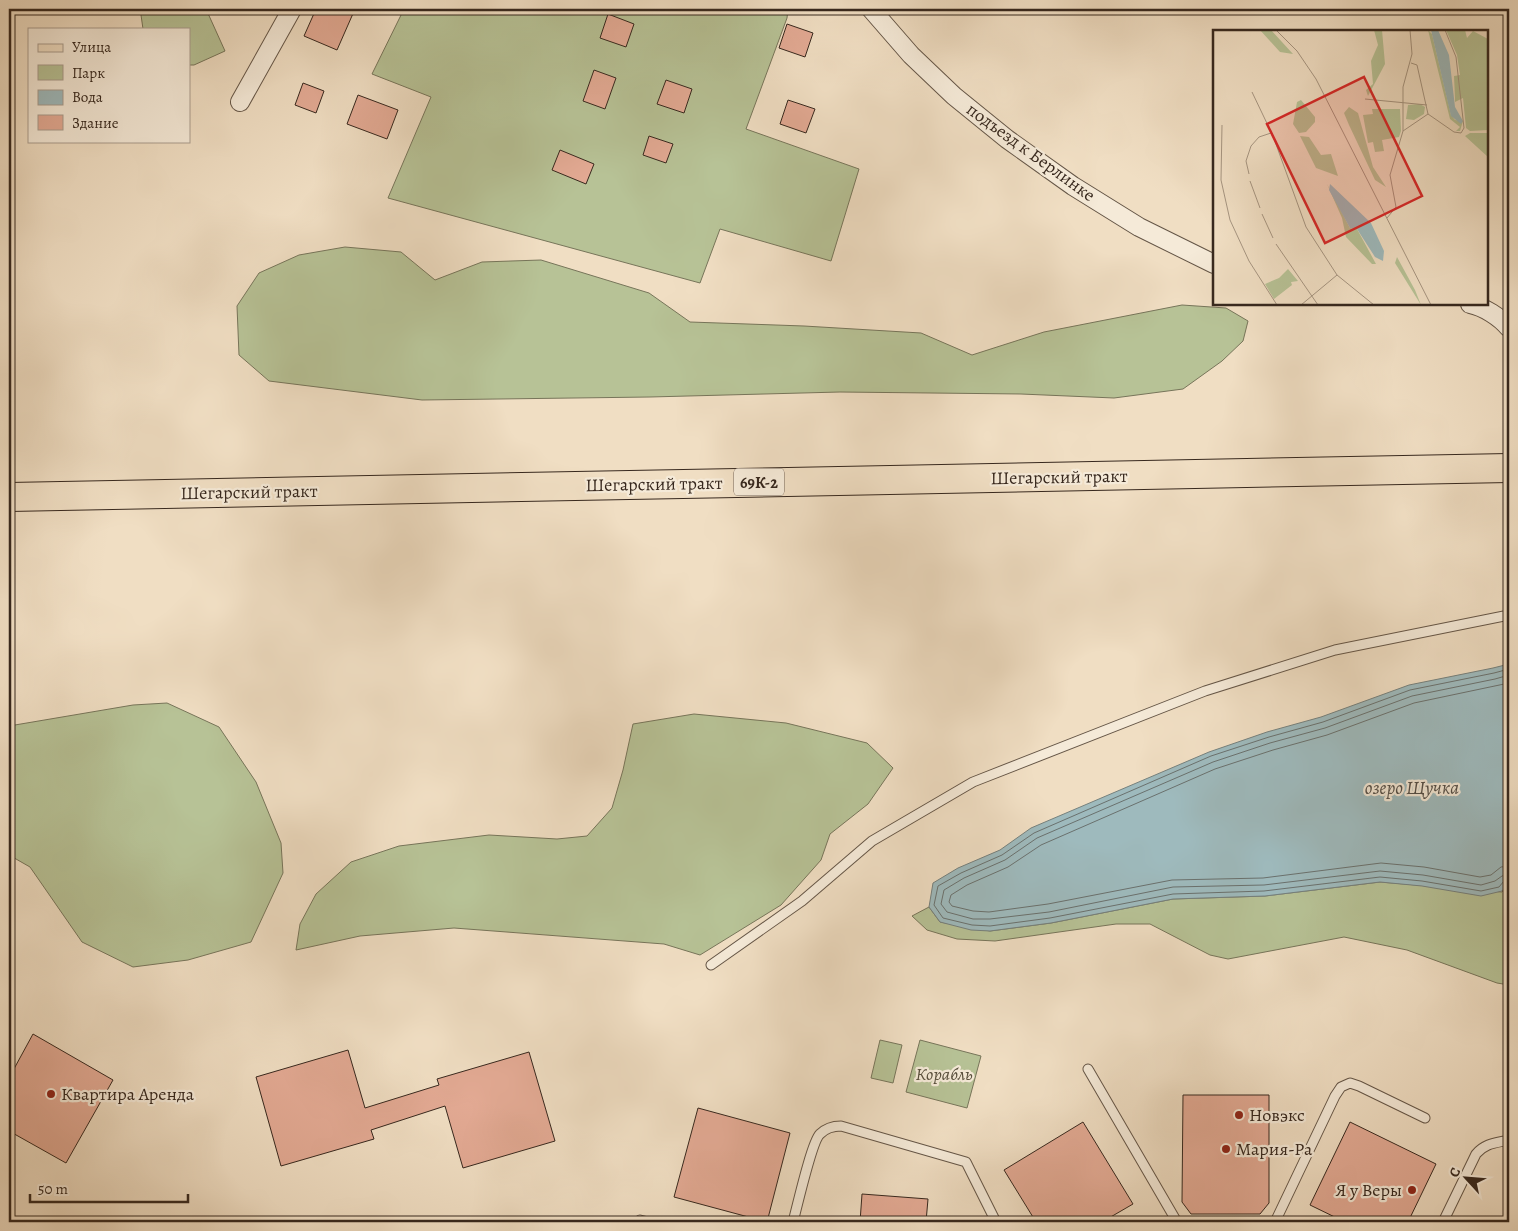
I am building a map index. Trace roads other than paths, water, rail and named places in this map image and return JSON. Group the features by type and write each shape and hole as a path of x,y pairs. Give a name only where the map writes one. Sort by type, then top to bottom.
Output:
{"main road":[{"name":"Шегарский тракт","path":"9,497 1509,468"}],"street":[{"path":"240,102 292,9"},
{"name":"подъезд к Берлинке","path":"871,9 911,55 954,96 1007,139 1074,186 1139,227 1213,264"},
{"path":"1474,305 1504,322 1509,328"}],"lane":[{"path":"711,965 802,901 872,840 974,782 1205,691 1335,650 1509,615"},
{"path":"1088,1069 1177,1222"},
{"path":"1275,1222 1341,1087 1350,1083 1425,1118"},
{"path":"793,1222 812,1150 818,1135 830,1126 841,1126 966,1162 996,1222"},
{"path":"1443,1222 1476,1154 1481,1148 1488,1145 1509,1140"},
{"path":"640,1222 640,1220 648,1222"}],"water":[{"name":"озеро Щучка","path":"1509,664 1509,883 1502,891 1481,896 1422,886 1380,882 1265,896 1173,899 1051,923 990,931 971,930 940,922 929,907 933,883 958,868 1000,850 1031,828 1209,752 1267,732 1321,717 1409,685"}],"place":[{"name":"Квартира Аренда","path":"51,1094"},
{"name":"Новэкс","path":"1239,1115"},
{"name":"Мария-Ра","path":"1226,1149"},
{"name":"Я у Веры","path":"1412,1190"}],"park label":[{"name":"Корабль","path":"944,1074"}]}
